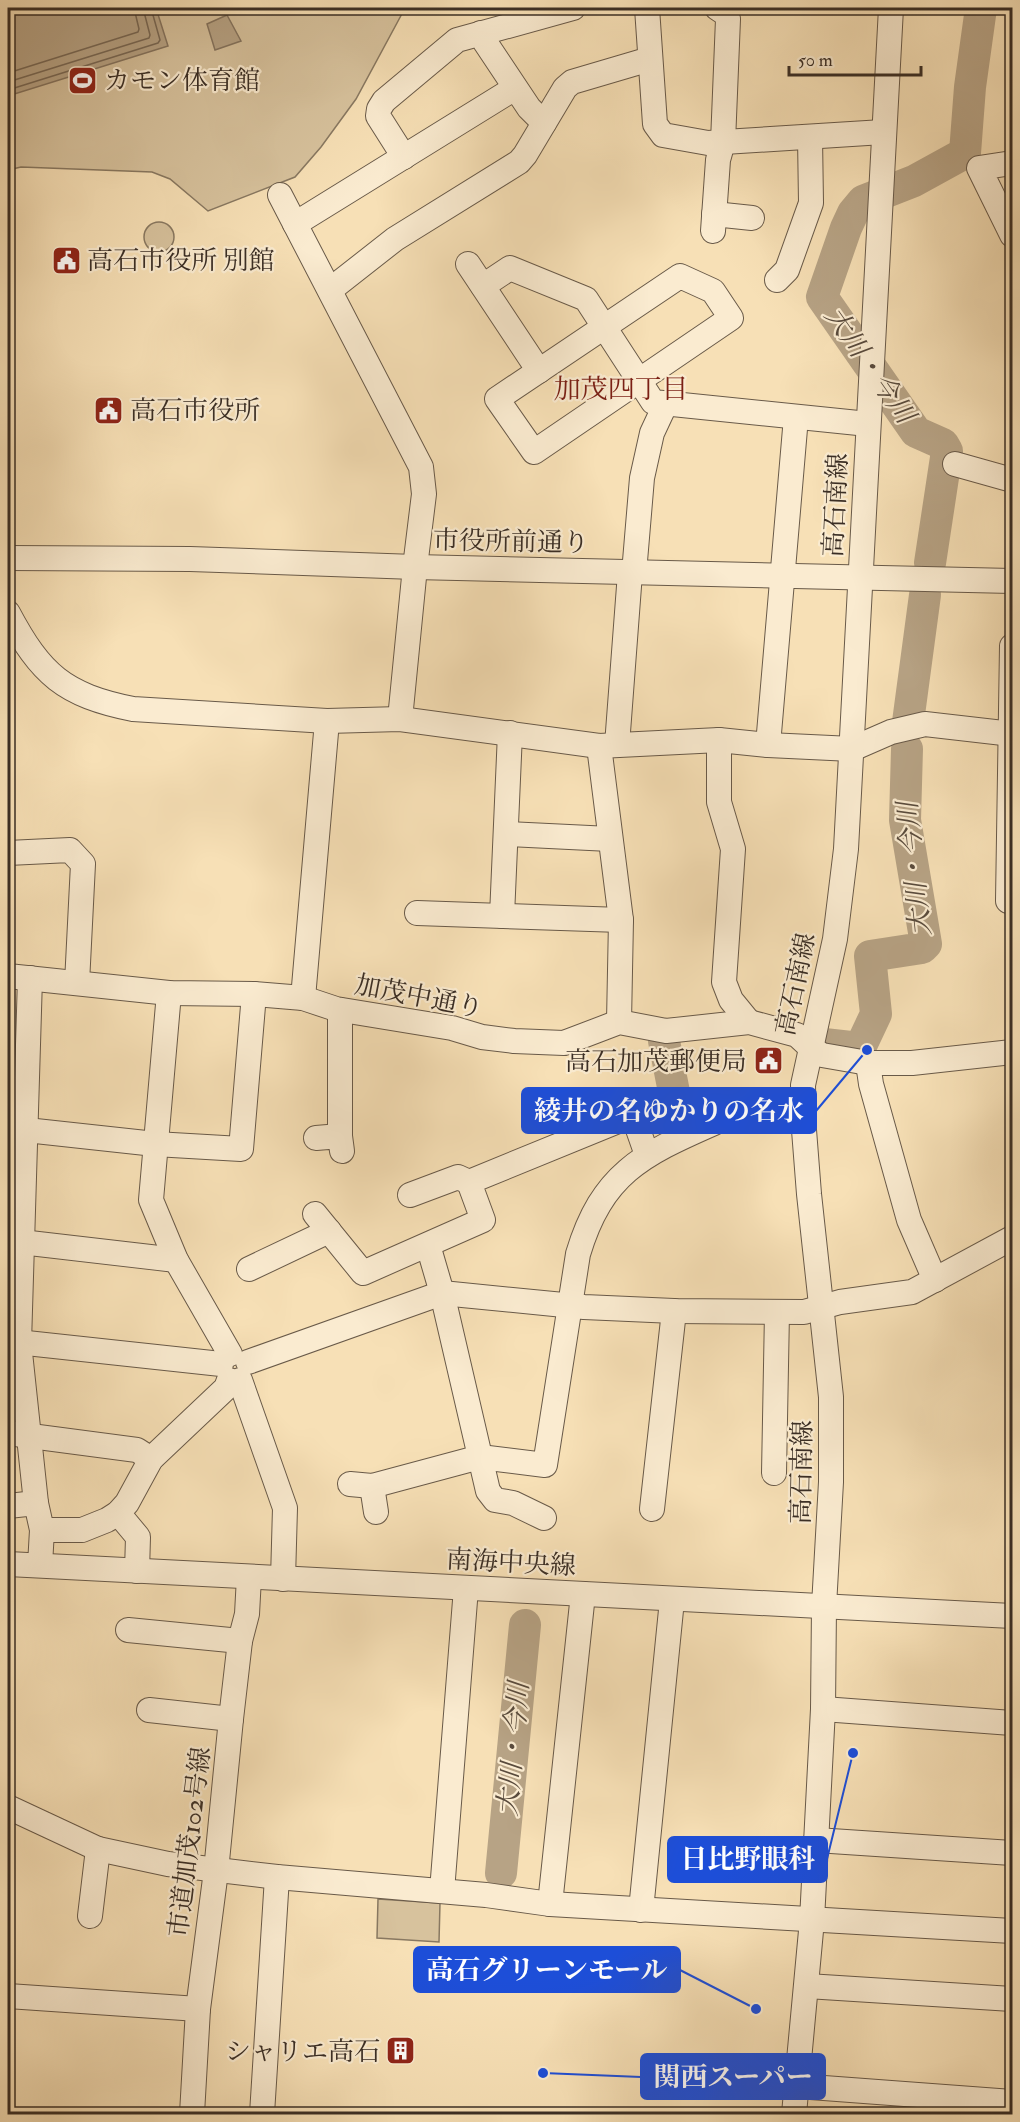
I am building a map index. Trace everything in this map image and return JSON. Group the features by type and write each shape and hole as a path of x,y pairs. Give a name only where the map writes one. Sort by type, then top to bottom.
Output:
{"street":[{"path":"404,157 378,116 380,106 457,40 573,8"},
{"path":"647,8 655,123 658,130 667,136 708,143 883,132"},
{"path":"717,8 726,14 728,19 723,142 718,160 713,222 752,218"},
{"name":"高石南線","path":"794,2115 812,1920 823,1709 824,1606 831,1482 831,1397 809,1194 803,1084 835,939 846,849 891,8"},
{"path":"481,33 484,42 515,88 529,108 544,123"},
{"path":"330,290 394,239 519,162 565,88 572,82 650,59"},
{"path":"295,224 515,88"},
{"path":"777,280 787,270 812,203 810,137"},
{"path":"1012,163 979,168 1012,234"},
{"path":"280,195 421,467 424,494 400,719"},
{"path":"468,264 539,371"},
{"path":"483,286 510,268 586,299 653,402 868,424"},
{"path":"680,276 712,291 731,318 534,452 497,399 539,371 680,276"},
{"path":"666,403 652,433 642,478 632,573 608,746 610,839 621,920 619,1022 666,1031 749,1022 797,1035 822,1055 868,1063 912,1063 1012,1052"},
{"path":"768,745 796,417"},
{"path":"955,464 1012,480"},
{"name":"市役所前通り","path":"8,558 190,560 781,577 1012,581"},
{"path":"8,613 21,637 44,669 74,691 103,703 133,709 327,722 400,719 608,746 719,740 852,749 891,732 925,724 1011,734"},
{"path":"1011,904 1012,646"},
{"path":"303,998 327,722"},
{"path":"502,916 510,733"},
{"path":"719,740 719,801 733,849 724,982 731,1000 749,1022"},
{"path":"506,834 610,839"},
{"path":"8,853 70,850 83,864 77,983"},
{"path":"417,913 621,920"},
{"path":"19,977 16,1129 21,1242 13,1342 18,1434 42,1530 40,1565"},
{"name":"加茂中通り","path":"19,977 169,993 254,994 303,998 340,1010 452,1028 482,1037 514,1041 564,1043 619,1022"},
{"path":"169,993 152,1200 176,1260 234,1368 285,1508 283,1578"},
{"path":"16,1129 155,1144 241,1149 254,994"},
{"path":"315,1138 341,1143 340,1010"},
{"path":"868,1063 871,1084 909,1221 935,1280"},
{"path":"469,1182 633,1115 647,1155"},
{"path":"376,1512 361,1485 480,1457 545,1465 578,1254 586,1226 602,1197 623,1174 647,1155 714,1123"},
{"path":"249,1269 322,1222 363,1273 483,1220 469,1182 458,1177 410,1195"},
{"path":"13,1342 234,1368 442,1293 571,1305 674,1311 804,1312 840,1302 912,1292 1012,1238"},
{"path":"21,1242 176,1260"},
{"path":"428,1245 442,1293 488,1491 495,1500 513,1503 544,1518"},
{"path":"652,1509 674,1311"},
{"path":"774,1473 777,1312"},
{"path":"42,1530 82,1530 118,1513 127,1503 151,1459 226,1388 234,1368"},
{"path":"18,1434 137,1450 151,1459"},
{"path":"8,1506 36,1503"},
{"path":"118,1513 138,1537 137,1571"},
{"name":"南海中央線","path":"8,1564 1012,1616"},
{"name":"市道加茂102号線","path":"192,2115 198,2009 216,1871 240,1641 247,1614 249,1577"},
{"path":"442,1891 466,1588"},
{"path":"550,1904 582,1624 583,1594"},
{"path":"641,1910 672,1600"},
{"path":"128,1630 240,1641"},
{"path":"823,1709 1012,1723"},
{"path":"149,1710 231,1719"},
{"path":"10,1813 98,1850 216,1871 486,1895 550,1904 1012,1931"},
{"path":"816,1840 1012,1853"},
{"path":"90,1916 98,1850"},
{"path":"261,2115 277,1878"},
{"path":"807,1986 1012,1998"},
{"path":"8,1996 198,2009"},
{"path":"797,2086 1012,2102"}],"shaded area":[{"path":"8,8 408,8 404,10 356,99 321,147 295,177 208,211 170,179 152,172 21,167 8,170"},
{"path":"159,222 170,226 174,237 170,248 159,252 148,248 144,237 148,226"},
{"path":"378,1899 440,1903 439,1942 377,1938"}],"water":[{"path":"8,8 156,8 168,46 8,96"},
{"path":"227,15 241,41 215,50 207,24"}],"waterway":[{"name":"大川・今川","path":"930,563 947,451 943,444 916,432 822,297 846,228 853,213 863,201 914,181 965,153 970,87 981,8"},
{"name":"大川・今川","path":"908,722 925,595"},
{"name":"大川・今川","path":"824,1044 860,1048 876,1014 870,956 922,948 926,944 905,820 907,749"},
{"name":"大川・今川","path":"664,1041 682,1133"},
{"name":"大川・今川","path":"501,1873 525,1625"}],"place":[{"name":"カモン体育館","path":"83,80"},
{"name":"高石市役所 別館","path":"66,260"},
{"name":"高石市役所","path":"109,410"},
{"name":"綾井の名ゆかりの名水","path":"867,1050"},
{"name":"高石加茂郵便局","path":"768,1061"},
{"name":"日比野眼科","path":"853,1753"},
{"name":"高石グリーンモール","path":"756,2009"},
{"name":"シャリエ高石","path":"401,2051"},
{"name":"関西スーパー","path":"543,2073"}],"district":[{"name":"加茂四丁目","path":"621,389"}]}
